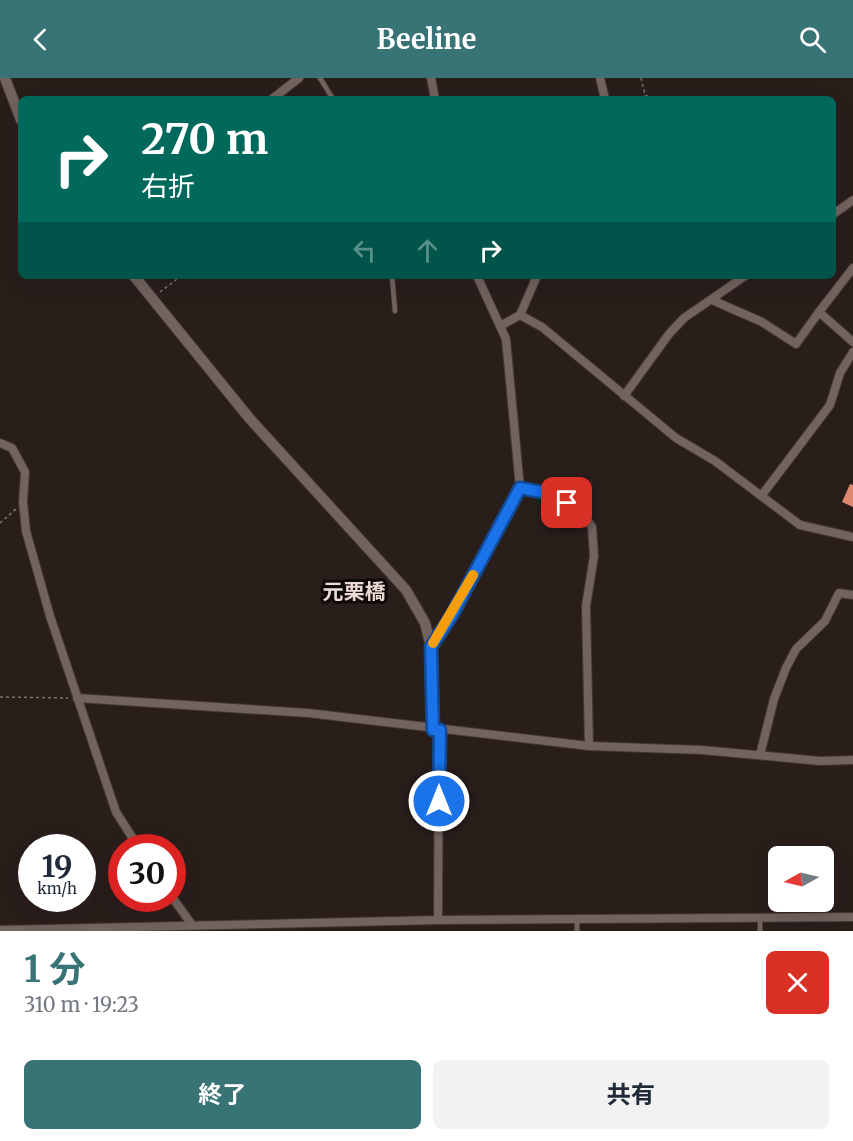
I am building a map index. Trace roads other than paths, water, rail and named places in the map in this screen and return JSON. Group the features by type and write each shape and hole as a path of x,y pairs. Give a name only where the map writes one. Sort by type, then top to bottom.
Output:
{"street":[{"path":"5,78 18,112"},
{"path":"276,96 299,78"},
{"path":"431,78 434,96"},
{"path":"600,78 604,96"},
{"path":"836,212 853,200"},
{"path":"712,300 762,322 796,344 853,268"},
{"path":"136,279 274,446 393,573 417,606 425,623 431,647 436,730 438,920"},
{"path":"431,647 452,615 520,488 506,339 478,279"},
{"path":"500,326 520,315 536,279"},
{"path":"624,396 669,334 684,318 741,279"},
{"path":"819,312 853,342"},
{"path":"520,315 542,327 676,438 762,495 800,525 853,537"},
{"path":"762,495 830,405 840,373 853,352"},
{"path":"0,443 12,448 25,472 23,502 29,541 77,698 116,812 130,834"},
{"path":"520,488 552,494 582,513 592,526 594,556 586,606 589,746"},
{"path":"760,755 774,699 796,649 825,621 839,593 853,595"},
{"path":"77,698 308,713 436,730 589,746 760,755 820,761 853,760"},
{"path":"183,912 192,925"},
{"path":"0,930 438,920 853,917"}],"lane":[{"path":"320,78 331,96"},
{"path":"392,279 395,311"},
{"path":"759,917 760,931"},
{"path":"577,918 577,931"}],"district":[{"name":"元栗橋","path":"354,591"}]}
